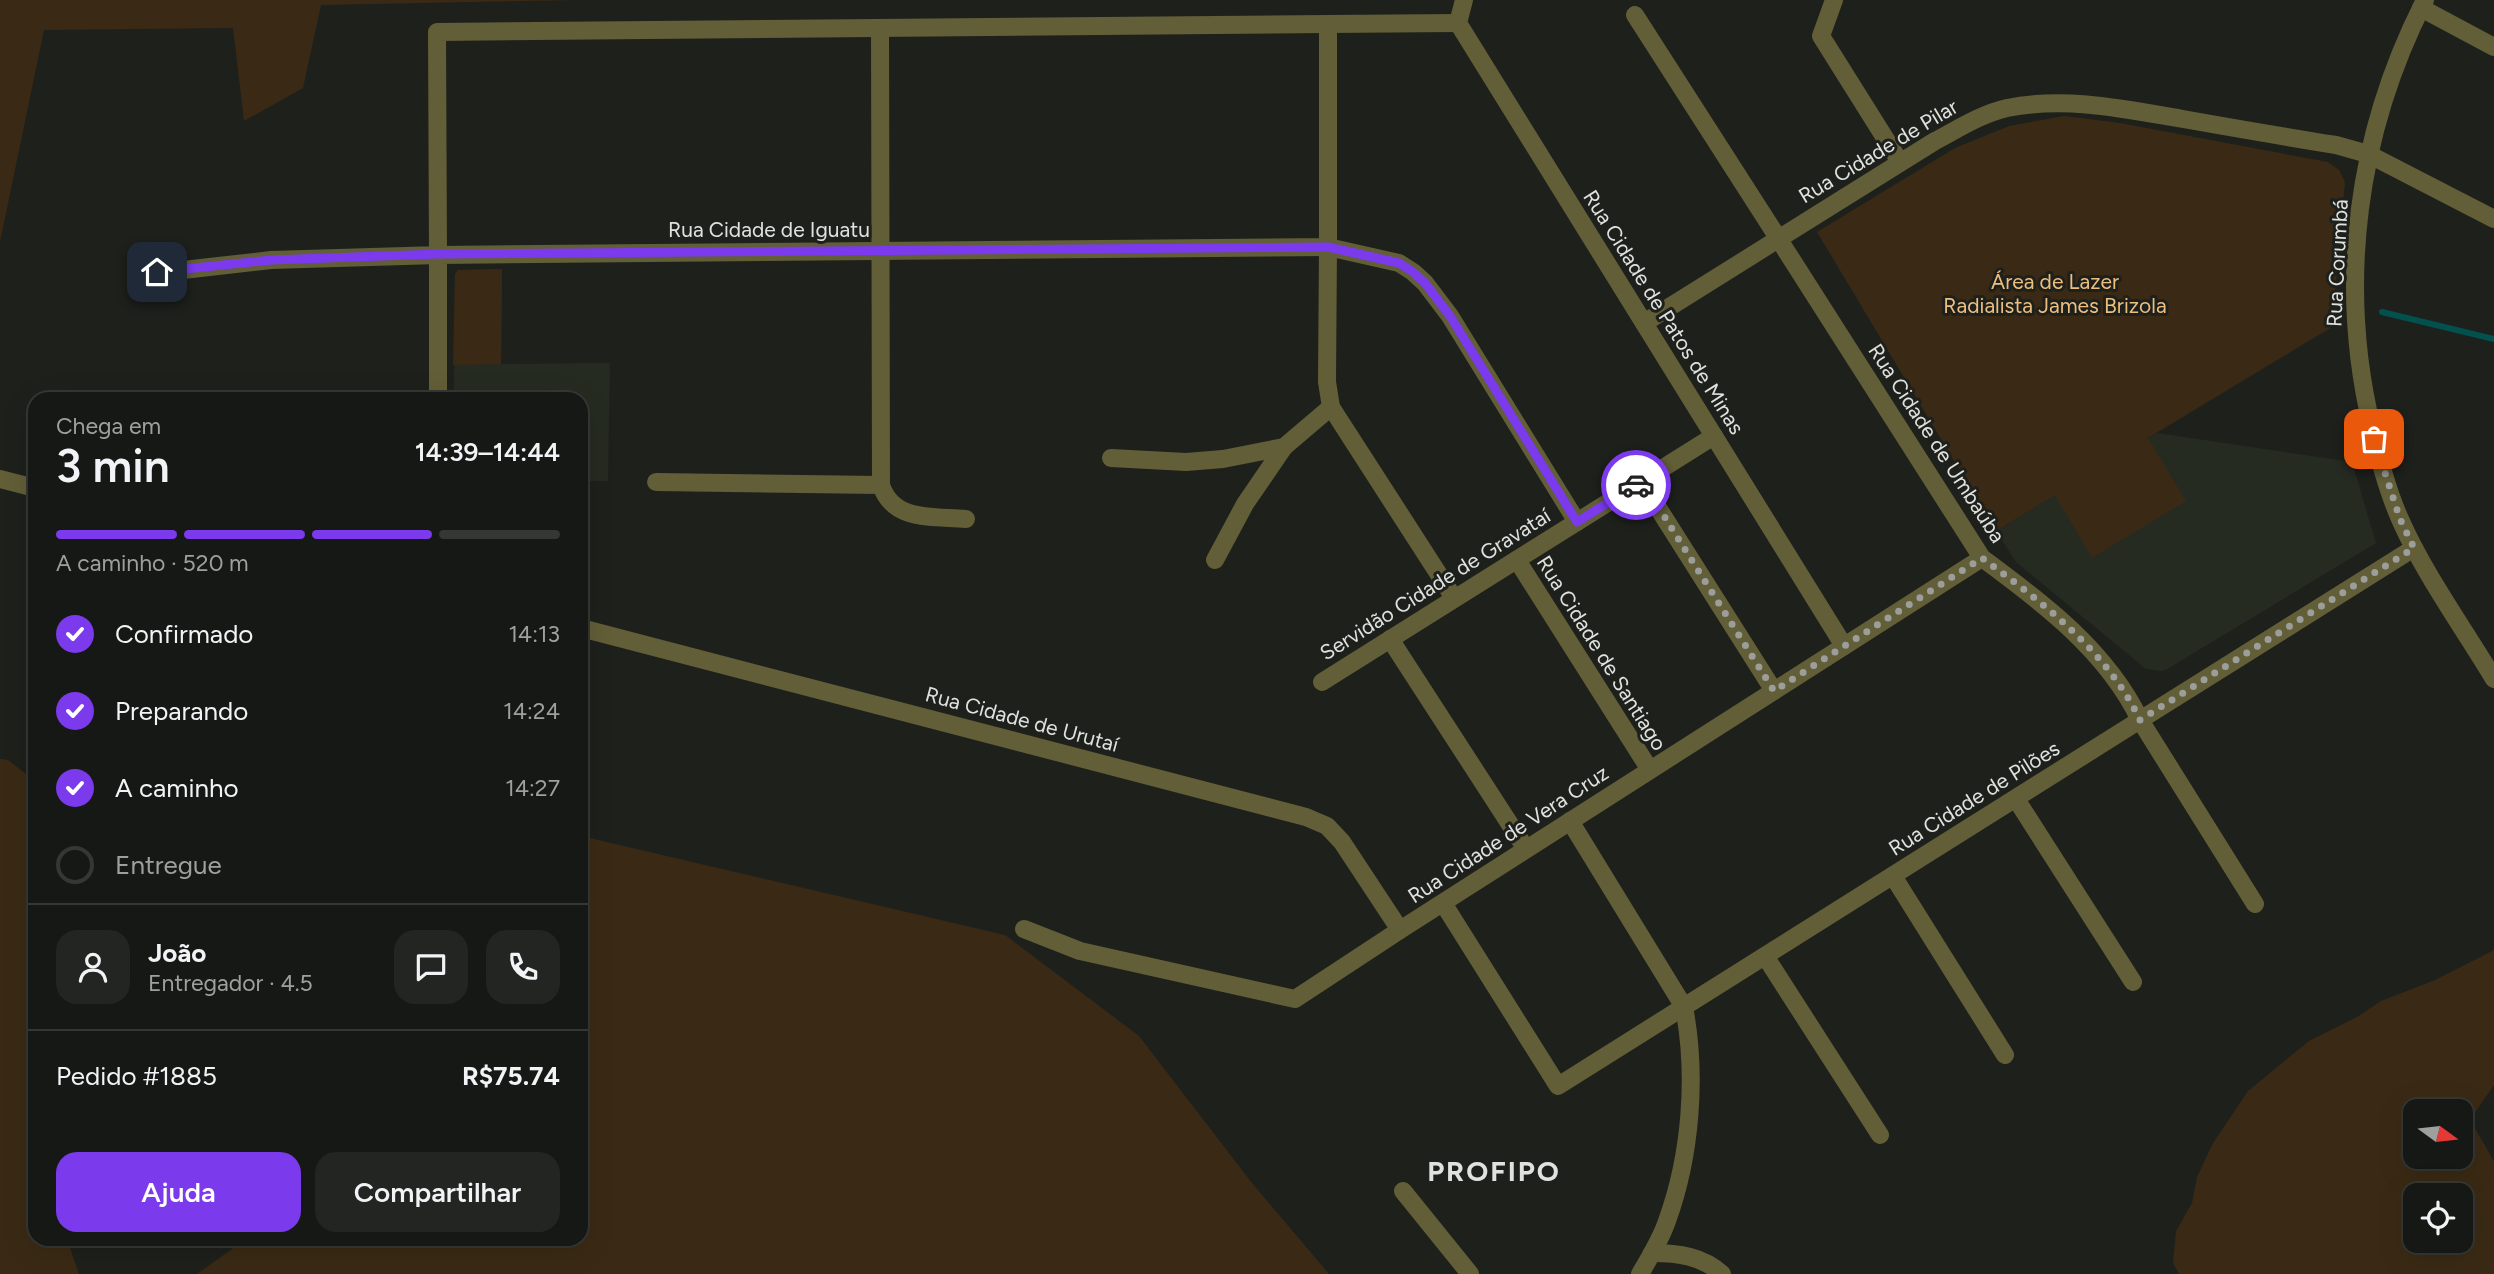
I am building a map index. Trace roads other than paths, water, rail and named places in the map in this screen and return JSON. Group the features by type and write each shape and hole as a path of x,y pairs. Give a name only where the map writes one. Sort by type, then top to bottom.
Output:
{"street":[{"path":"438,392 437,32 1458,23 1464,0"},
{"path":"1834,0 1821,36 1900,162"},
{"path":"2423,4 2494,47"},
{"name":"Rua Corumbá","path":"2423,4 2384,98 2368,154 2358,222 2355,333 2364,394 2380,461 2400,519 2414,548 2494,679"},
{"name":"Rua Cidade de Umbaúba","path":"1635,15 1982,558 2028,592 2106,666 2130,699 2140,720 2255,904"},
{"name":"Rua Cidade de Patos de Minas","path":"1458,23 1844,646"},
{"path":"1328,24 1327,382 1331,407 1454,598"},
{"path":"880,28 881,485 892,506 906,513 966,519"},
{"name":"Rua Cidade de Pilar","path":"1644,323 1900,162 1972,121 2035,104 2108,106 2323,143 2368,154 2494,219"},
{"name":"Rua Cidade de Iguatu","path":"157,272 271,260 438,254 1328,247 1399,263 1413,272 1439,299 1577,522"},
{"path":"1215,560 1245,504 1284,447 1331,407"},
{"name":"Servidão Cidade de Gravataí","path":"1322,682 1714,436"},
{"path":"1111,458 1186,462 1223,459 1284,447"},
{"path":"0,479 28,486"},
{"path":"1642,481 1774,691"},
{"path":"656,482 881,485"},
{"name":"Rua Cidade de Pilões","path":"1443,903 1558,1086 2414,548"},
{"name":"Rua Cidade de Vera Cruz","path":"1024,929 1080,951 1295,999 1982,558"},
{"name":"Rua Cidade de Santiago","path":"1517,560 1650,770"},
{"name":"Rua Cidade de Urutaí","path":"588,630 1306,817 1326,826 1342,842 1400,930"},
{"path":"1390,639 1526,849"},
{"path":"2016,799 2133,982"},
{"path":"1570,821 1684,1007 1691,1041 1692,1085 1678,1181 1667,1222 1640,1274"},
{"path":"1893,876 2005,1055"},
{"path":"1765,956 1880,1135"},
{"path":"1403,1191 1471,1274"},
{"path":"1652,1253 1694,1257 1714,1266 1723,1274"}],"waterway":[{"path":"2382,312 2494,339"}],"district":[{"name":"PROFIPO","path":"1494,1171"}],"park label":[{"name":"Área de Lazer Radialista James Brizola","path":"2055,293"}]}
